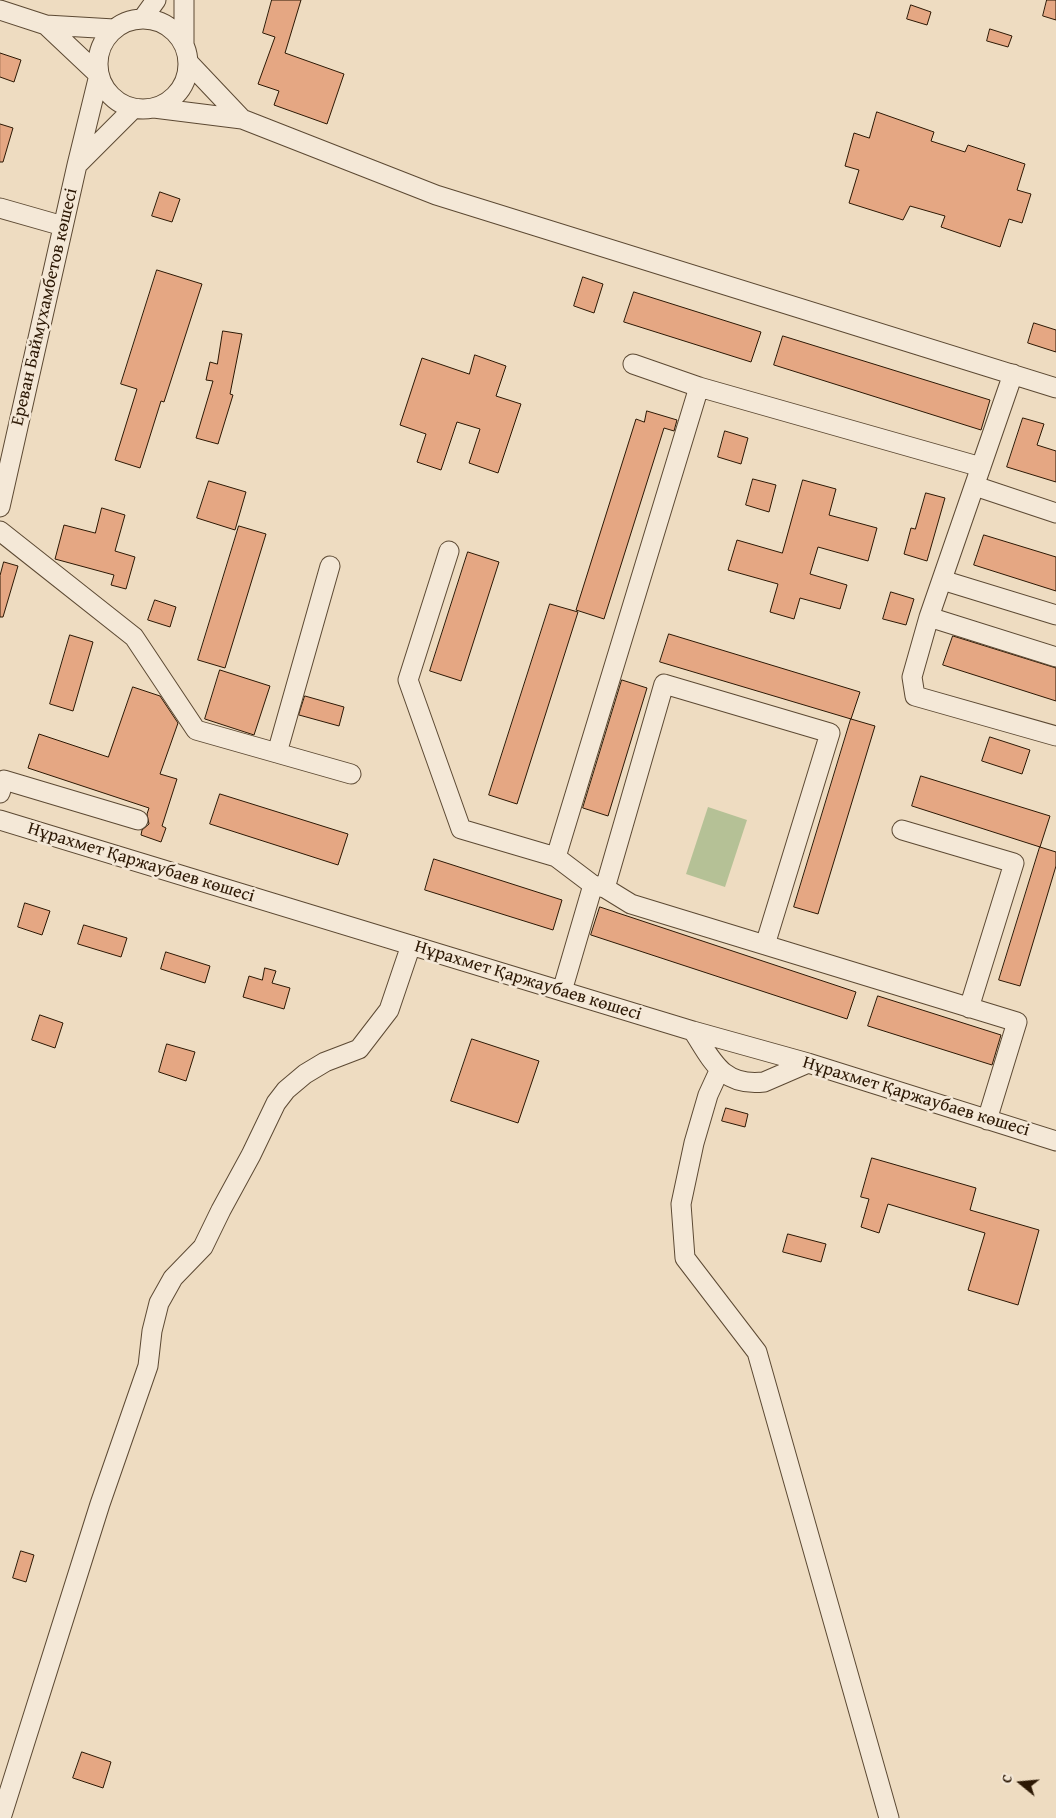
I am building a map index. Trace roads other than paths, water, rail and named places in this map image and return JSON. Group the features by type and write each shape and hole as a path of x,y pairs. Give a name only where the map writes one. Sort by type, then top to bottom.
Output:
{"street":[{"path":"143,18 156,0"},
{"path":"154,108 172,99 179,92 188,73 189,63 184,43 184,0"},
{"path":"0,10 46,25 114,28"},
{"path":"99,75 99,54 107,36 114,28 132,19 153,19 167,25 184,43"},
{"path":"46,25 99,75 108,93 115,100 134,108 154,108 242,119 436,195 1056,388"},
{"path":"189,63 242,119"},
{"name":"Ереван Баймухамбетов көшесі","path":"0,507 99,75"},
{"path":"77,165 134,108"},
{"path":"0,208 63,226"},
{"path":"633,364 699,387 981,468"},
{"path":"1013,374 929,617 912,677 915,696 1056,736"},
{"path":"556,857 699,387"},
{"path":"975,486 1056,514"},
{"path":"0,531 134,638 196,730 351,774"},
{"path":"449,551 408,680 461,829 556,857 599,886 631,904 1017,1022 987,1120"},
{"path":"276,753 330,566"},
{"path":"942,580 1056,615"},
{"path":"929,617 1056,657"},
{"path":"562,991 599,886 664,684 830,733 765,945"},
{"path":"0,792 4,780 138,820"},
{"name":"Нұрахмет Қаржаубаев көшесі","path":"0,820 693,1031 808,1063 1056,1141"},
{"path":"902,830 1014,863 969,1008"},
{"path":"1,1818 7,1772 148,1366 152,1331 159,1303 173,1278 204,1247 221,1210 252,1155 276,1103 286,1090 305,1074 325,1062 358,1049 389,1010 411,945"},
{"path":"693,1031 720,1071 727,1076 756,1083 764,1082 808,1063"},
{"path":"720,1071 708,1095 681,1204 685,1258 757,1352 889,1818"}]}
